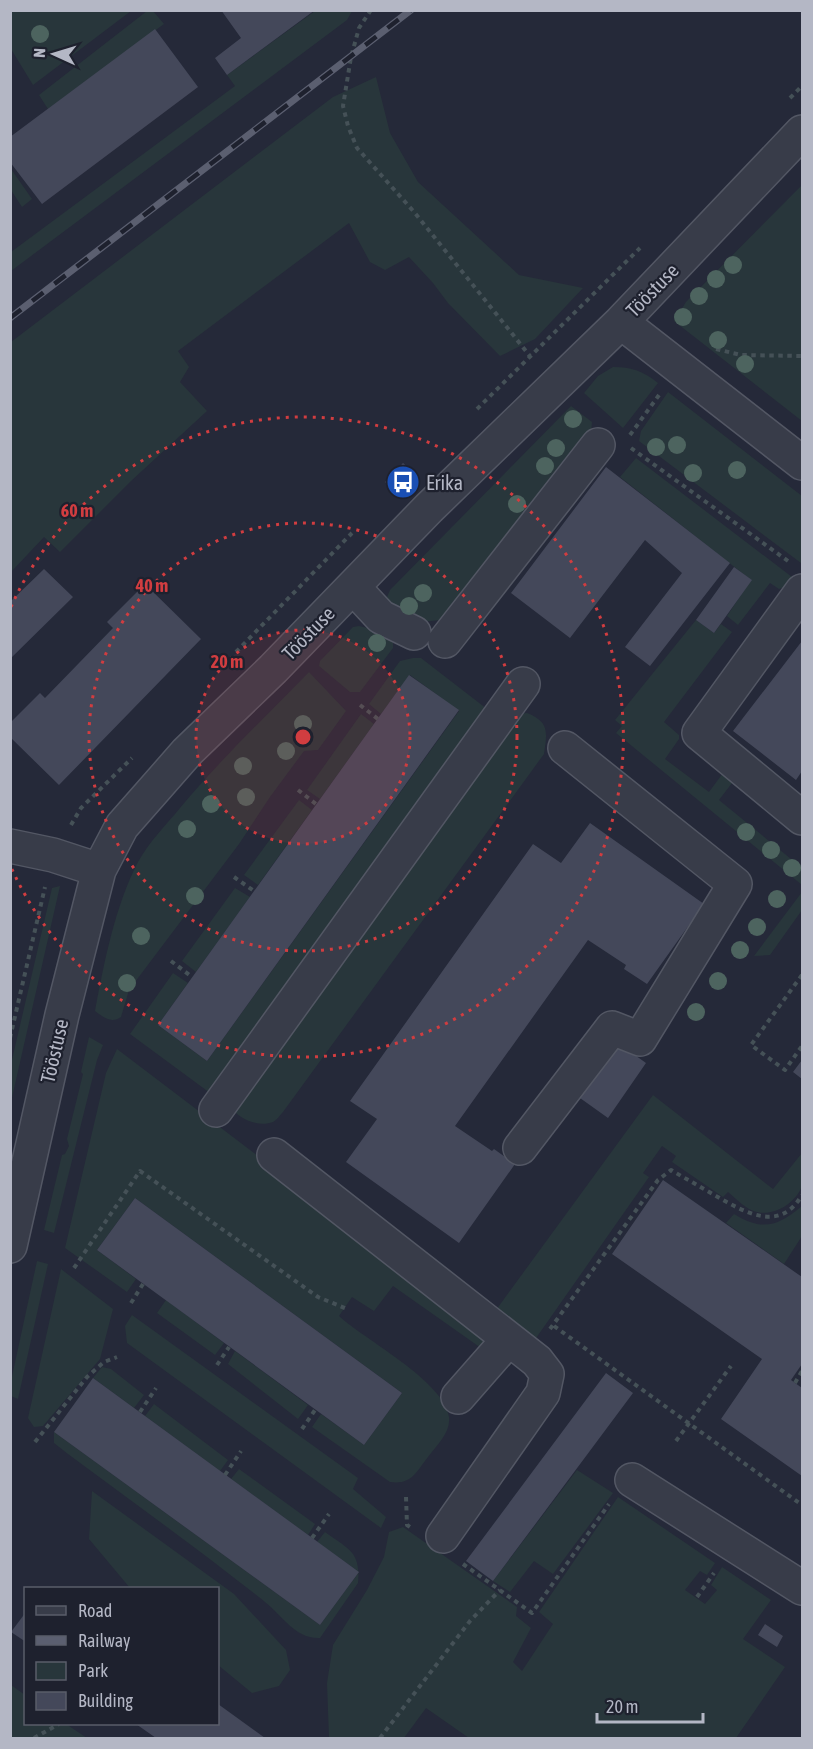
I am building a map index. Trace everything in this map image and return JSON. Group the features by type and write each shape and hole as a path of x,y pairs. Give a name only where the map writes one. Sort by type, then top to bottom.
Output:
{"street":[{"name":"Tööstuse","path":"10,1246 62,1016 99,870 122,826 187,752 273,669 429,508 621,322 802,132"},
{"path":"621,322 802,463"},
{"path":"445,641 598,445"},
{"path":"798,578 699,733 802,818"},
{"path":"353,586 381,617 414,633"},
{"path":"216,1110 523,684"},
{"path":"520,1148 612,1028 640,1039 735,884 565,748"},
{"path":"10,846 53,855 99,870"},
{"path":"274,1155 537,1361 547,1374 543,1393 443,1536"},
{"path":"458,1397 518,1346"},
{"path":"632,1480 802,1588"}],"path":[{"path":"371,10 359,27 342,106 357,148 415,213 530,356 558,384"},
{"path":"707,347 741,355 802,356"},
{"path":"679,367 624,443 798,578"},
{"path":"360,705 378,719"},
{"path":"298,790 316,804"},
{"path":"234,877 254,891"},
{"path":"171,962 192,978"},
{"path":"802,975 751,1045 785,1070 802,1046"},
{"path":"518,1346 554,1326 658,1180 671,1170 740,1210 758,1217 782,1215 796,1206 802,1195"},
{"path":"74,1268 140,1172 318,1297 347,1309"},
{"path":"131,1303 143,1284"},
{"path":"554,1326 802,1506"},
{"path":"217,1365 230,1347"},
{"path":"35,1442 87,1377 104,1362 117,1358"},
{"path":"676,1442 731,1366"},
{"path":"795,1383 802,1371"},
{"path":"140,1412 156,1388"},
{"path":"302,1429 315,1410"},
{"path":"225,1475 241,1451"},
{"path":"532,1613 615,1495 632,1480"},
{"path":"312,1538 329,1514"},
{"path":"380,1738 470,1621 500,1590"},
{"path":"34,1738 57,1725"}],"green space":[{"path":"11,10 131,11 33,85 11,49"},
{"path":"147,11 153,11 164,24 48,109 39,95"},
{"path":"315,11 352,11 347,20 11,271 11,252 235,86 227,75"},
{"path":"376,77 390,133 418,182 519,275 583,288 535,339 500,356 448,303 409,257 385,270 370,262 349,223 178,351 189,367 180,382 207,411 131,481 60,552 44,537 11,572 11,342 333,97"},
{"path":"11,169 32,199 22,207 11,190"},
{"path":"802,185 802,421 674,321 686,302"},
{"path":"613,367 637,370 658,383 623,428 584,393 598,376"},
{"path":"668,392 802,496 801,563 639,441 641,431"},
{"path":"571,406 592,422 591,433 441,620 422,622 389,604 387,597 390,590"},
{"path":"636,458 792,577 785,587 779,589 770,583 738,625 727,616 751,580 620,477"},
{"path":"696,620 714,633 721,624 732,632 664,722 679,735 679,739 665,759 709,792 723,773 733,777 732,783 719,800 802,868 802,885 616,733 622,726 615,720"},
{"path":"353,627 376,630 393,643 393,648 360,692 350,692 319,666 320,661"},
{"path":"421,658 487,709 210,1093 130,1034 173,973 188,983 158,1025 207,1061 459,711 410,675 381,714 369,704 400,661"},
{"path":"309,672 346,711 318,750 304,751 270,797 239,844 129,990 121,1017 110,1020 104,1017 95,1011 102,974 123,897 138,862 158,834 211,773"},
{"path":"527,713 543,724 546,734 544,754 283,1112 267,1124 255,1123 238,1115 230,1107 235,1091 252,1090 437,832 431,820 509,715"},
{"path":"361,714 374,724 320,799 307,790"},
{"path":"299,800 312,810 258,885 244,875"},
{"path":"60,886 11,1102 11,1064 52,888"},
{"path":"235,888 250,897 196,972 182,961"},
{"path":"802,892 802,910 770,955 754,956"},
{"path":"89,1037 103,1045 97,1060 54,1233 44,1230 62,1155 69,1146 67,1139 83,1074 81,1072"},
{"path":"117,1049 486,1329 489,1339 481,1348 393,1286 374,1311 352,1297 339,1316 419,1376 444,1403 449,1417 446,1433 417,1472 409,1479 390,1482 312,1427 321,1414 364,1445 402,1393 135,1198 97,1250 136,1279 127,1292 65,1248 106,1073"},
{"path":"653,1095 773,1189 802,1153 803,1183 799,1193 788,1204 774,1211 766,1213 751,1210 728,1192 723,1197 672,1162 676,1156 662,1146 643,1173 649,1177 534,1341 496,1310"},
{"path":"802,1206 802,1236 784,1264 726,1223 734,1214 753,1223 769,1224 785,1218"},
{"path":"37,1261 48,1264 18,1399 11,1396 11,1381"},
{"path":"61,1269 113,1309 100,1359 43,1426 34,1427 28,1418"},
{"path":"166,1300 224,1343 215,1355 157,1313"},
{"path":"132,1315 358,1478 353,1489 386,1517 381,1528 127,1343 125,1326"},
{"path":"235,1351 308,1405 298,1419 228,1364"},
{"path":"102,1367 111,1369 144,1395 134,1408 93,1378"},
{"path":"154,1404 228,1460 220,1471 145,1416"},
{"path":"54,1432 320,1625 358,1573 358,1583 320,1638 303,1635 216,1564 54,1443"},
{"path":"239,1469 315,1524 308,1535 231,1479"},
{"path":"577,1470 613,1493 553,1574 534,1561 510,1592 493,1581"},
{"path":"92,1491 234,1594 286,1650 290,1670 279,1686 252,1693 219,1666 219,1587 129,1587 89,1539"},
{"path":"618,1497 715,1563 707,1575 700,1571 685,1590 705,1604 717,1590 711,1585 722,1567 771,1600 743,1639 785,1667 736,1738 469,1738 426,1708 404,1738 329,1738 327,1683 333,1645 367,1590 384,1557 389,1532 403,1527 517,1607 516,1616 531,1628 513,1662 522,1671 553,1624 539,1612"},
{"path":"325,1532 351,1552 355,1557 358,1571 317,1542"},
{"path":"11,1685 24,1694 24,1725 68,1725 87,1738 11,1738"}],"building":[{"path":"221,10 315,10 227,75 215,58 241,38"},
{"path":"155,29 198,87 42,204 10,162 10,137"},
{"path":"403,463 411,470 392,489 385,482"},
{"path":"606,467 730,563 650,666 625,647 682,573 645,540 570,638 511,593"},
{"path":"734,567 752,580 714,633 696,620"},
{"path":"44,569 73,597 10,659 10,602"},
{"path":"145,584 201,639 59,785 10,737 10,723 40,693 45,698 113,628 107,622"},
{"path":"802,641 802,771 796,780 733,731"},
{"path":"409,675 459,710 207,1061 158,1025"},
{"path":"590,823 704,904 647,984 624,969 626,965 588,940 455,1126 515,1164 459,1243 346,1162 377,1119 350,1101 533,844 561,863"},
{"path":"618,1043 646,1063 608,1118 580,1098"},
{"path":"802,1060 802,1079 793,1072"},
{"path":"663,1180 802,1277 802,1364 791,1380 802,1388 802,1476 721,1419 762,1359 612,1254"},
{"path":"135,1198 402,1393 364,1445 97,1250"},
{"path":"606,1373 633,1393 493,1581 466,1561"},
{"path":"93,1378 359,1572 320,1625 54,1432"},
{"path":"24,1615 24,1641 11,1632"},
{"path":"765,1624 783,1636 777,1647 758,1635"},
{"path":"219,1705 265,1738 156,1738 137,1725 219,1725"}],"railway":[{"path":"10,318 411,10"}],"place":[{"name":"Erika","path":"403,482"}]}
